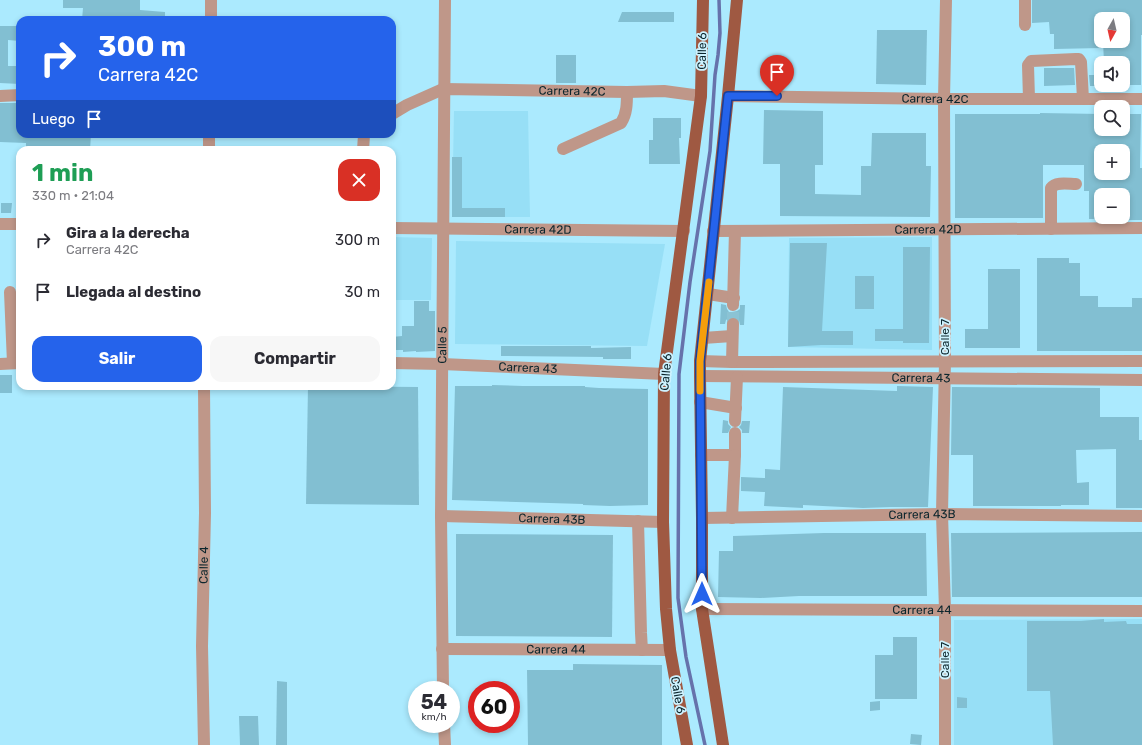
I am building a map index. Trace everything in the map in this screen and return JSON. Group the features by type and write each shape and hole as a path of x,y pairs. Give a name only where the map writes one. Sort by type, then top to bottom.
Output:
{"main road":[{"name":"Calle 6","path":"687,745 670,650 666,609 663,522 664,374 701,96 703,0"},
{"path":"723,745 702,609 700,361 737,0"}],"street":[{"path":"211,0 211,16"},
{"name":"Calle 5","path":"443,681 441,516 445,0"},
{"name":"Calle 7","path":"945,745 945,610 942,514 945,361 944,99 946,0"},
{"path":"1025,0 1025,25"},
{"path":"1029,99 1028,65 1031,61 1076,59 1079,59 1081,62 1083,99"},
{"path":"396,112 407,105 444,89"},
{"name":"Carrera 42C","path":"444,89 627,92 664,91 701,96"},
{"path":"563,149 621,123 626,110 627,92"},
{"path":"0,96 16,95"},
{"name":"Carrera 42C","path":"728,96 944,99 1142,99"},
{"path":"1051,229 1051,188 1056,184 1076,184"},
{"path":"0,224 16,224"},
{"name":"Carrera 42D","path":"396,228 684,231"},
{"name":"Carrera 42D","path":"713,231 1142,228"},
{"path":"708,294 733,301 736,231"},
{"path":"0,364 16,363 10,292"},
{"path":"703,338 733,330 732,362"},
{"name":"Carrera 43","path":"700,361 1142,361"},
{"name":"Carrera 43","path":"396,363 664,374"},
{"name":"Carrera 43","path":"700,376 1142,380"},
{"path":"732,518 737,377"},
{"name":"Calle 4","path":"204,390 205,513 202,646 204,745"},
{"path":"700,402 736,408"},
{"path":"701,455 734,455"},
{"name":"Carrera 43B","path":"702,518 942,514 1142,516"},
{"name":"Carrera 43B","path":"441,516 663,522"},
{"path":"638,521 640,625 642,650"},
{"name":"Carrera 44","path":"702,609 1142,611"},
{"name":"Carrera 44","path":"442,649 670,650"},
{"path":"444,733 445,745"}],"shaded area":[{"path":"454,111 528,111 530,217 452,217"},
{"path":"396,237 432,238 431,300 396,300"},
{"path":"932,237 932,350 788,347 789,238"},
{"path":"456,241 665,244 647,346 455,344"},
{"path":"1142,619 1142,745 954,745 954,620"}],"building":[{"path":"63,0 140,0 140,10 165,12 165,16 82,16 83,8 63,8"},
{"path":"1032,0 1142,0 1141,85 1130,85 1130,56 1104,56 1103,48 1130,48 1130,12 1094,12 1094,48 1101,48 1054,49 1054,34 1050,34 1049,22 1032,23"},
{"path":"622,12 674,12 674,22 618,22"},
{"path":"0,26 16,26 16,41 8,40 8,66 16,66 16,84 0,83"},
{"path":"877,30 927,30 926,85 876,84"},
{"path":"556,55 576,55 576,83 556,83"},
{"path":"1044,68 1074,68 1075,85 1044,86"},
{"path":"1089,75 1094,75 1094,86 1090,86"},
{"path":"0,103 16,103 16,138 91,138 90,146 26,146 26,143 0,142"},
{"path":"764,110 823,111 823,165 815,165 815,194 861,195 861,166 871,166 872,133 926,133 926,166 931,166 930,217 780,216 780,164 763,164"},
{"path":"955,114 1094,114 1094,136 1130,136 1130,114 1141,114 1140,168 1142,168 1142,220 1130,220 1130,188 1094,188 1094,219 1089,219 1089,191 1084,191 1084,165 1043,165 1043,218 955,218"},
{"path":"653,118 681,118 681,138 679,138 680,164 649,164 649,140 653,140"},
{"path":"452,157 462,157 462,208 505,208 505,217 452,217"},
{"path":"1,203 12,203 11,213 1,213"},
{"path":"790,243 827,243 822,331 853,331 853,345 788,347"},
{"path":"903,247 930,247 929,343 875,341 875,329 903,329"},
{"path":"1037,258 1069,258 1069,263 1080,263 1080,296 1098,296 1098,307 1132,307 1132,298 1142,298 1142,351 1037,351"},
{"path":"988,269 1020,269 1020,348 965,348 965,329 988,329"},
{"path":"855,276 874,276 874,309 855,309"},
{"path":"414,301 429,301 429,311 435,311 435,351 403,352 403,350 396,350 396,337 402,336 402,326 414,326"},
{"path":"721,304 726,305 729,312 737,311 740,309 740,305 745,305 744,325 740,325 739,320 734,317 726,320 725,324 720,324"},
{"path":"501,346 591,346 591,348 631,347 631,359 603,359 603,357 501,356"},
{"path":"0,375 12,375 12,393 0,393"},
{"path":"455,386 585,386 599,388 648,389 648,505 610,506 452,500"},
{"path":"897,386 933,387 928,507 863,508 803,505 803,508 764,506 765,492 741,491 741,477 765,478 765,469 780,470 783,387 897,391"},
{"path":"396,387 418,387 419,505 306,504 308,390 396,390"},
{"path":"952,387 1100,388 1100,417 1139,417 1139,440 1142,440 1142,508 1116,508 1116,449 1076,450 1077,483 1089,482 1089,505 973,506 973,455 951,455"},
{"path":"723,420 728,421 728,424 731,427 728,433 722,433"},
{"path":"742,421 750,421 749,433 742,433 742,430 739,427"},
{"path":"1142,532 1142,597 952,597 951,533"},
{"path":"824,533 926,533 927,596 799,596 761,598 718,597 719,551 733,551 733,536"},
{"path":"456,534 613,535 612,637 456,636"},
{"path":"1104,619 1104,622 1126,621 1127,624 1142,624 1142,745 1053,745 1050,691 1027,691 1027,621 1081,621"},
{"path":"893,637 917,637 917,699 875,699 875,655 893,655"},
{"path":"573,664 662,665 662,745 528,745 527,670 573,670"},
{"path":"277,681 287,682 287,745 276,745"},
{"path":"957,697 967,698 967,708 957,708"},
{"path":"880,701 880,710 870,711 870,702"},
{"path":"239,716 258,716 259,745 240,745"},
{"path":"911,734 922,735 921,745 910,744"}],"waterway":[{"path":"705,745 686,657 678,598 679,374 690,282 710,151 715,75 720,33 719,0"}],"tunnel":[{"path":"733,305 733,324"}],"slow traffic":[{"path":"700,391 700,361 709,282"}],"route":[{"path":"702,594 700,361 728,96 777,96"}]}
